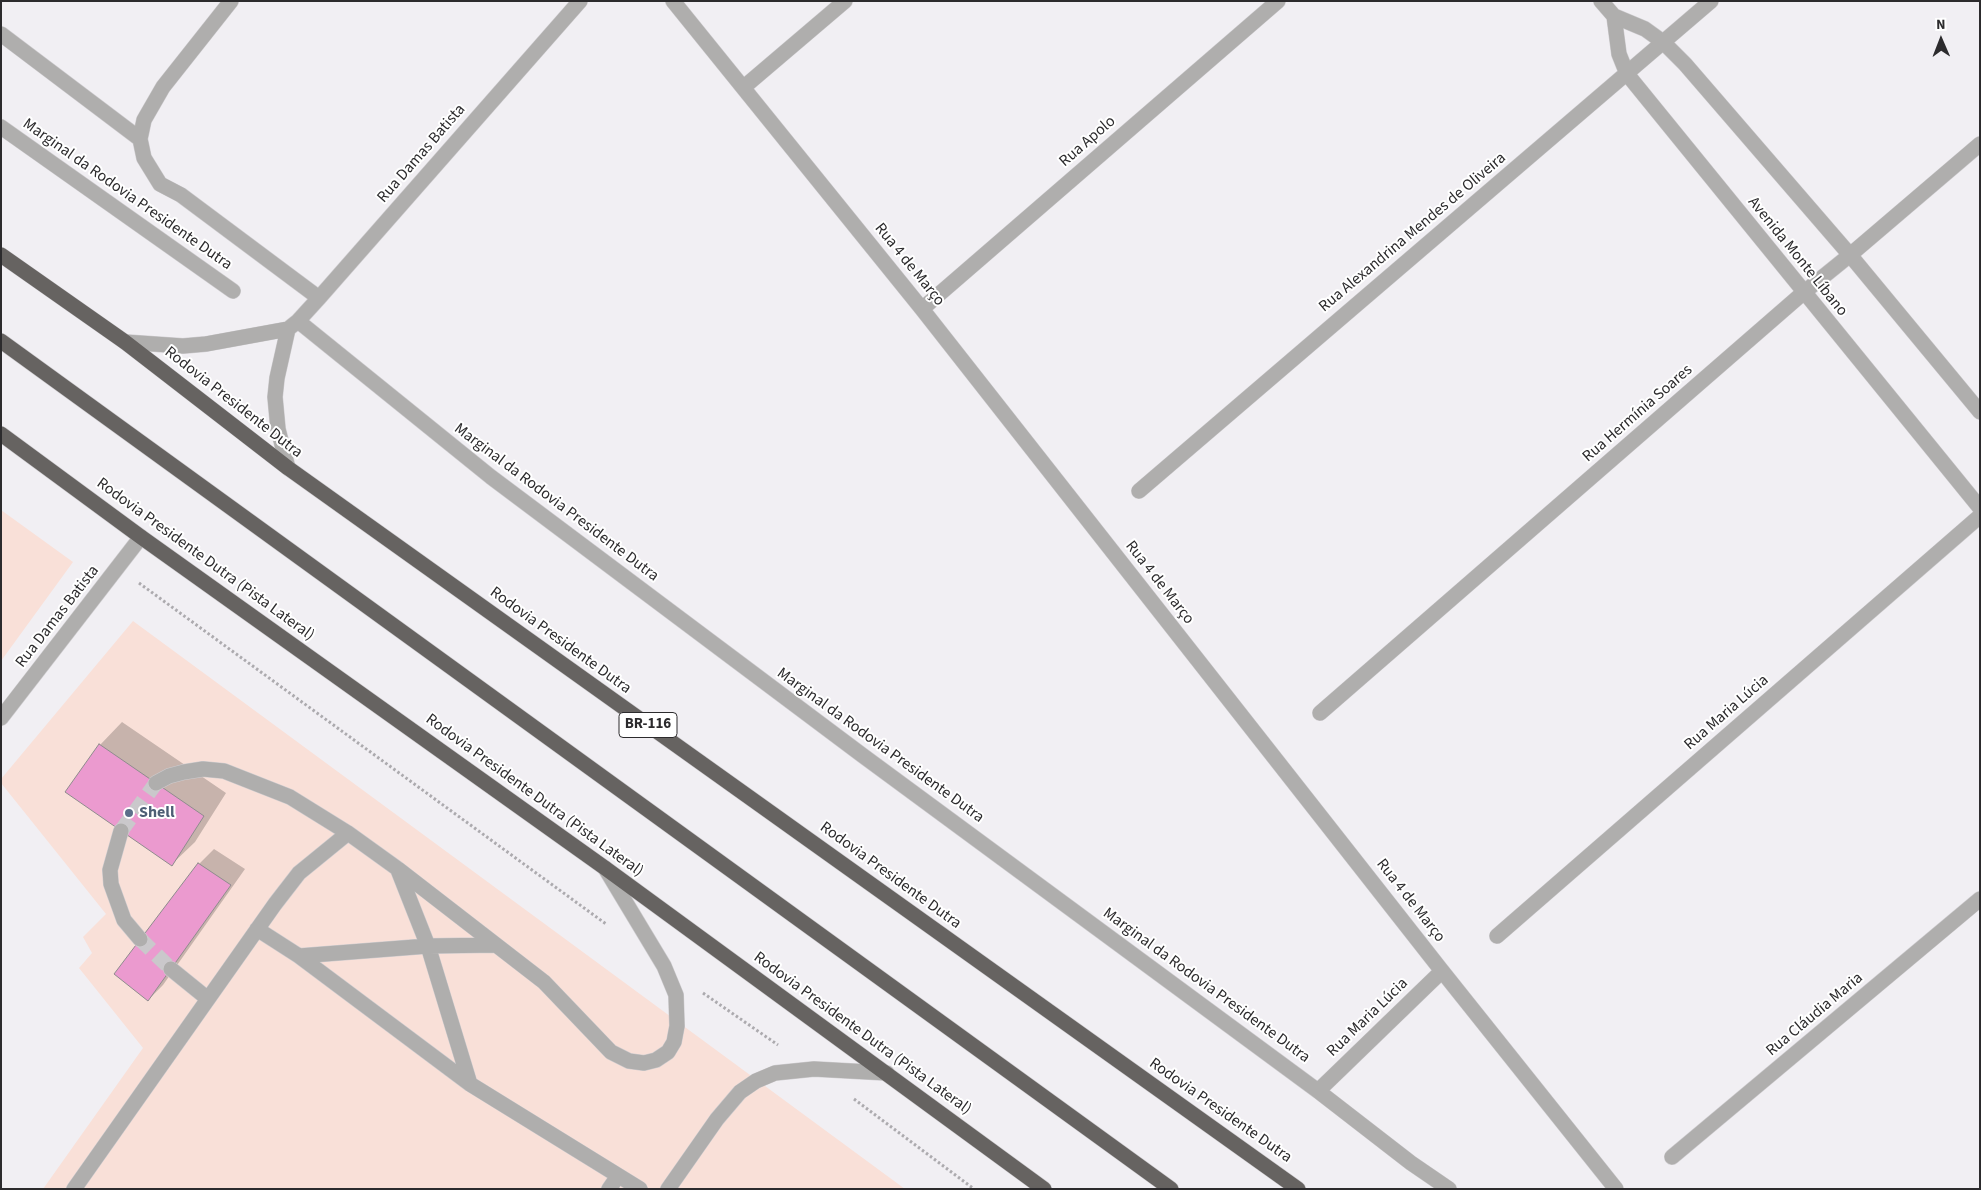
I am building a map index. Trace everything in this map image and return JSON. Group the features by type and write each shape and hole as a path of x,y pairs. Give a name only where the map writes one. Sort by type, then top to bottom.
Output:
{"highway":[{"name":"Rodovia Presidente Dutra","path":"1,255 125,342 288,468 1298,1189"},
{"path":"1,341 1171,1189"},
{"name":"Rodovia Presidente Dutra (Pista Lateral)","path":"1,434 605,868 1044,1189"}],"street":[{"path":"231,1 163,87 144,120 140,139 144,158 160,184 182,196 319,298"},
{"name":"Rua Damas Batista","path":"288,468 278,429 275,397 277,378 293,325 319,298 580,1"},
{"name":"Rua 4 de Março","path":"673,1 922,309 1442,971 1616,1189"},
{"path":"744,87 844,1"},
{"name":"Rua Apolo","path":"922,309 1278,1"},
{"path":"1601,1 1614,16 1646,29 1685,64 1850,255 1980,412"},
{"name":"Rua Alexandrina Mendes de Oliveira","path":"1138,491 1711,1"},
{"name":"Avenida Monte Líbano","path":"1614,16 1619,54 1627,74 1803,293 1980,508"},
{"path":"1,34 140,139"},
{"name":"Marginal da Rodovia Presidente Dutra","path":"1,127 233,292"},
{"name":"Rua Hermínia Soares","path":"1320,713 1803,293 1980,144"},
{"path":"125,342 183,346 206,344 293,325"},
{"name":"Marginal da Rodovia Presidente Dutra","path":"293,325 854,749 1318,1091 1411,1163 1449,1189"},
{"name":"Rua Maria Lúcia","path":"1497,936 1980,516"},
{"name":"Rua Damas Batista","path":"1,718 141,536"},
{"path":"156,783 168,776 184,772 203,769 224,771 290,797 348,833 398,869 544,982 611,1052 629,1062 644,1063 656,1060 668,1052 674,1042 677,1026 676,995 664,966 605,868"},
{"path":"121,830 110,870 112,884 124,920 140,939"},
{"path":"74,1189 257,929 299,874 348,833"},
{"path":"398,869 428,946 470,1084"},
{"name":"Rua Cláudia Maria","path":"1672,1157 1980,899"},
{"path":"257,929 299,956 470,1084 640,1189"},
{"path":"299,956 428,946 496,945"},
{"path":"171,969 208,999"},
{"name":"Rua Maria Lúcia","path":"1318,1091 1442,971"},
{"path":"668,1189 717,1119 740,1092 756,1081 775,1073 814,1069 887,1073"},
{"path":"608,1189 618,1176"}],"path":[{"path":"118,568 608,925"},
{"path":"664,966 814,1069 974,1189"}],"shaded area":[{"path":"1,510 73,562 1,661"},
{"path":"133,621 905,1189 43,1189 143,1048 79,968 92,953 83,937 106,914 1,783 1,779"}],"building":[{"path":"99,744 204,816 172,866 65,792"},
{"path":"198,863 231,885 148,1001 114,974"}],"tunnel":[{"path":"121,831 156,783"},
{"path":"140,939 171,969"}],"place":[{"name":"Shell","path":"129,813"}]}
